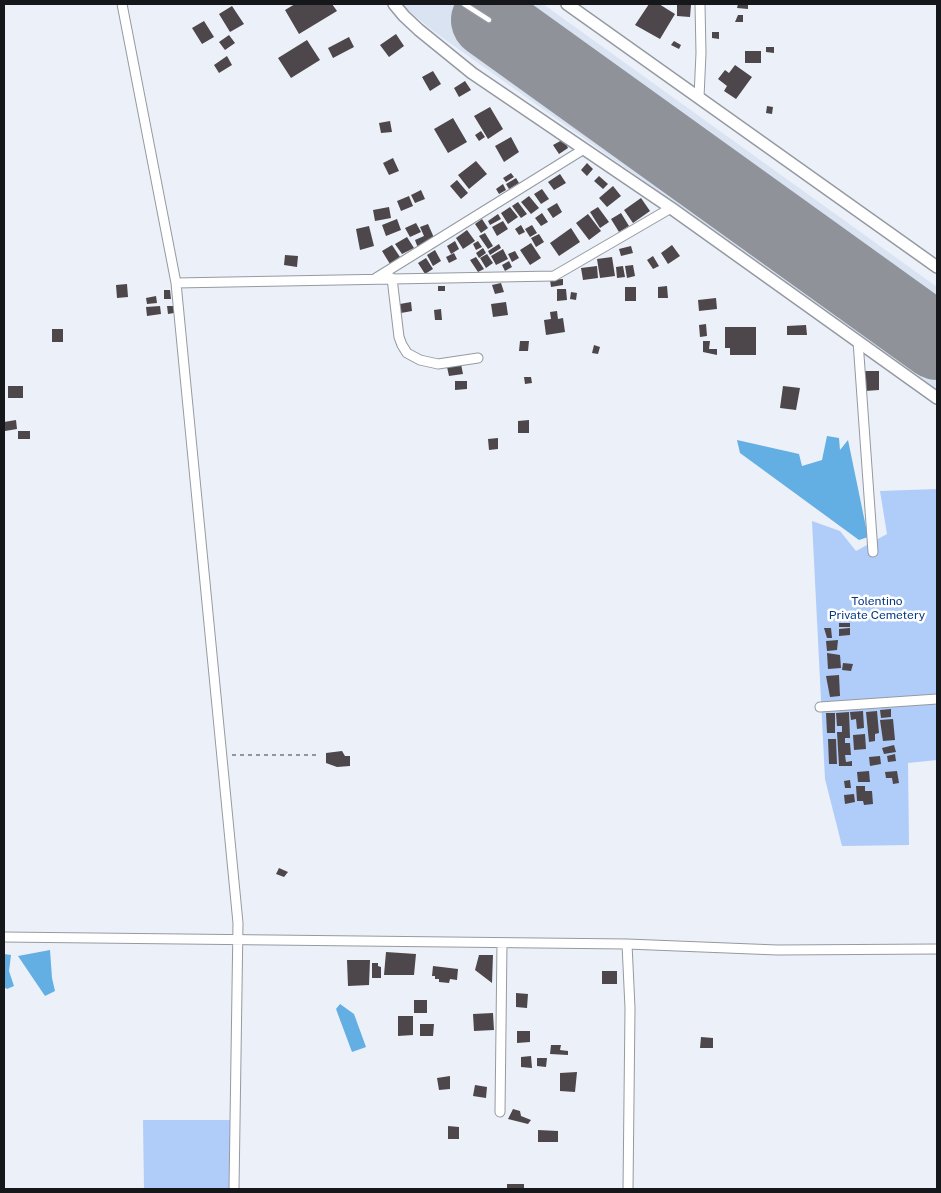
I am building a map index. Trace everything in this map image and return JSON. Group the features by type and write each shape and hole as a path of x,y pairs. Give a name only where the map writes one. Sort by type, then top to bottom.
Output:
{"street":[{"path":"122,4 176,283 238,923 234,1189"},
{"path":"394,4 418,30 472,73 671,208 937,398"},
{"path":"567,4 937,267"},
{"path":"699,97 701,53 700,4"},
{"path":"376,278 584,149"},
{"path":"176,283 554,276 671,208"},
{"path":"392,278 399,336 407,353 420,360 438,364 478,358"},
{"path":"858,341 873,552"},
{"path":"820,707 937,699"},
{"path":"4,937 627,944 777,950 937,949"},
{"path":"500,1112 502,943"},
{"path":"627,944 630,1008 628,1189"}],"lane":[{"path":"464,4 489,20"}],"path":[{"path":"222,756 319,755"}],"shaded area":[{"path":"400,4 543,4 937,287 937,394 436,33"},
{"path":"827,436 839,438 840,450 848,440 868,537 859,540 740,453 737,440 799,454 802,466 822,460"},
{"path":"50,950 55,991 45,996 18,956"},
{"path":"4,954 11,955 9,971 14,986 7,989 4,987"},
{"path":"340,1004 354,1014 366,1047 352,1052 336,1009"}],"green space":[{"name":"Tolentino Private Cemetery","path":"937,489 937,760 908,763 909,845 842,846 825,779 812,521 840,531 856,551 887,534 880,491"},
{"path":"143,1120 232,1120 230,1189 144,1189"}],"building":[{"path":"295,4 332,4 337,11 299,34 285,10"},
{"path":"649,4 659,4 675,14 660,39 635,25"},
{"path":"677,4 691,5 690,17 677,16"},
{"path":"738,4 748,4 748,9 737,8"},
{"path":"232,6 244,24 230,32 219,14"},
{"path":"738,15 743,15 743,22 735,22"},
{"path":"204,21 214,37 202,44 192,28"},
{"path":"712,32 719,32 719,39 712,38"},
{"path":"396,34 404,46 389,57 380,45"},
{"path":"229,35 235,43 225,50 219,42"},
{"path":"349,37 354,47 333,58 328,48"},
{"path":"307,40 320,60 291,78 278,58"},
{"path":"674,41 681,45 679,49 671,45"},
{"path":"766,47 774,47 774,53 766,52"},
{"path":"745,51 761,51 761,63 745,63"},
{"path":"227,56 232,65 219,73 214,65"},
{"path":"735,65 752,77 736,99 724,91 727,86 718,79 725,70 729,73"},
{"path":"433,71 441,84 430,91 422,77"},
{"path":"465,81 471,90 459,97 454,88"},
{"path":"767,106 773,107 772,114 766,113"},
{"path":"490,107 503,129 488,139 474,116"},
{"path":"453,118 467,142 448,153 434,129"},
{"path":"390,121 392,132 381,133 379,123"},
{"path":"481,131 485,137 479,141 475,135"},
{"path":"511,137 519,152 504,162 495,146"},
{"path":"564,139 568,148 559,154 553,145"},
{"path":"393,158 399,171 389,175 383,163"},
{"path":"476,161 487,174 469,189 458,175"},
{"path":"587,163 593,169 587,176 581,170"},
{"path":"511,173 514,177 506,182 503,178"},
{"path":"560,174 566,183 554,190 548,182"},
{"path":"599,176 608,184 603,189 594,181"},
{"path":"516,178 519,183 509,189 506,184"},
{"path":"457,180 468,193 461,199 450,186"},
{"path":"503,184 506,190 499,194 496,189"},
{"path":"613,186 621,196 607,207 599,198"},
{"path":"542,189 549,199 541,204 534,194"},
{"path":"421,190 425,199 415,203 411,195"},
{"path":"409,196 413,206 401,211 397,201"},
{"path":"529,196 539,208 531,214 521,202"},
{"path":"641,198 650,211 633,223 624,210"},
{"path":"518,202 527,214 521,218 512,206"},
{"path":"557,203 562,212 553,218 547,209"},
{"path":"389,207 391,218 375,221 373,210"},
{"path":"510,207 518,217 508,224 501,213"},
{"path":"598,207 609,222 600,228 590,212"},
{"path":"542,213 548,222 541,226 535,218"},
{"path":"621,213 629,226 619,232 611,219"},
{"path":"498,214 501,219 490,225 488,221"},
{"path":"588,214 601,231 589,240 576,223"},
{"path":"397,219 401,230 386,236 382,225"},
{"path":"482,219 488,228 481,233 475,224"},
{"path":"503,221 508,229 497,236 492,227"},
{"path":"416,223 421,232 410,237 405,228"},
{"path":"428,224 435,240 418,248 415,240 424,236 420,227"},
{"path":"521,225 525,232 519,235 515,229"},
{"path":"532,225 537,233 530,237 525,229"},
{"path":"369,226 374,246 360,250 356,229"},
{"path":"571,228 580,242 559,256 550,243"},
{"path":"467,230 475,241 463,249 456,238"},
{"path":"485,233 493,246 488,249 479,236"},
{"path":"539,234 544,242 536,247 531,238"},
{"path":"407,237 414,248 402,254 395,244"},
{"path":"455,241 459,249 451,254 447,246"},
{"path":"478,241 482,247 476,250 473,244"},
{"path":"531,243 541,258 530,265 520,250"},
{"path":"499,244 501,248 490,255 488,251"},
{"path":"392,245 400,257 390,264 382,251"},
{"path":"672,245 680,256 668,264 661,253"},
{"path":"631,246 633,253 621,256 619,249"},
{"path":"483,248 486,253 479,258 476,253"},
{"path":"503,249 508,259 496,265 491,256"},
{"path":"435,250 441,261 433,266 427,255"},
{"path":"515,251 519,258 512,262 508,254"},
{"path":"454,253 457,259 449,263 446,257"},
{"path":"487,254 493,263 486,268 480,258"},
{"path":"285,255 298,256 297,267 284,265"},
{"path":"653,256 659,266 653,269 647,260"},
{"path":"476,257 484,269 478,272 470,260"},
{"path":"612,257 615,276 600,278 597,259"},
{"path":"426,258 433,269 425,274 418,263"},
{"path":"509,261 512,267 505,271 502,265"},
{"path":"633,265 635,276 627,278 625,266"},
{"path":"597,266 598,278 583,280 581,268"},
{"path":"623,266 625,277 617,278 616,267"},
{"path":"563,279 563,285 551,287 550,280"},
{"path":"501,283 504,292 495,294 492,285"},
{"path":"127,284 128,297 117,298 116,285"},
{"path":"438,286 445,286 445,291 438,291"},
{"path":"667,286 668,298 658,298 658,287"},
{"path":"625,287 636,287 636,301 625,301"},
{"path":"557,289 566,289 567,300 557,301"},
{"path":"164,290 170,290 171,299 164,299"},
{"path":"571,292 577,293 576,300 570,299"},
{"path":"156,296 157,303 147,304 146,298"},
{"path":"716,298 717,309 699,311 698,300"},
{"path":"411,302 412,311 401,313 400,304"},
{"path":"506,302 508,315 493,317 491,304"},
{"path":"160,306 161,314 147,316 146,307"},
{"path":"167,306 174,306 174,313 168,314"},
{"path":"441,309 442,320 435,320 434,310"},
{"path":"557,311 558,319 563,318 565,332 546,335 544,320 551,319 550,312"},
{"path":"706,324 707,336 700,337 699,325"},
{"path":"806,325 807,335 787,335 787,326"},
{"path":"725,327 756,327 756,355 730,355 730,348 725,348"},
{"path":"52,329 63,329 63,342 52,342"},
{"path":"520,341 529,341 528,351 519,351"},
{"path":"703,341 710,341 709,349 717,349 717,355 703,352"},
{"path":"594,345 600,347 598,354 592,353"},
{"path":"461,364 463,374 449,376 447,367"},
{"path":"864,371 879,371 879,390 865,391"},
{"path":"524,377 531,377 532,383 525,384"},
{"path":"455,381 467,381 467,389 455,390"},
{"path":"8,386 23,386 23,398 8,398"},
{"path":"783,386 800,388 796,410 780,408"},
{"path":"16,420 17,429 5,431 4,422"},
{"path":"529,420 529,433 518,433 518,421"},
{"path":"18,431 30,431 30,439 18,439"},
{"path":"498,438 498,449 489,450 488,439"},
{"path":"839,623 850,623 850,627 839,627"},
{"path":"824,628 831,628 832,638 827,638"},
{"path":"850,628 850,635 839,636 839,629"},
{"path":"838,640 837,650 827,651 826,641"},
{"path":"827,653 840,655 841,668 828,669"},
{"path":"843,663 853,664 851,671 842,670"},
{"path":"839,675 840,696 830,697 826,676"},
{"path":"891,709 891,717 881,718 880,710"},
{"path":"863,711 864,728 857,729 856,719 851,720 850,712"},
{"path":"877,711 879,733 875,734 875,741 869,742 866,712"},
{"path":"849,712 850,738 845,738 845,743 850,743 851,755 845,755 846,762 852,761 852,766 839,766 837,732 842,732 842,726 837,726 836,713"},
{"path":"826,713 835,713 835,733 827,733"},
{"path":"893,719 895,740 883,741 880,720"},
{"path":"865,734 866,749 854,750 853,735"},
{"path":"828,739 836,739 837,764 829,764"},
{"path":"894,745 896,752 884,754 882,748"},
{"path":"342,751 345,756 350,756 350,766 337,767 326,763 326,753"},
{"path":"895,754 896,761 888,762 887,756"},
{"path":"880,756 881,764 870,766 869,757"},
{"path":"869,771 870,782 858,782 857,772"},
{"path":"897,771 899,783 893,784 892,778 886,778 885,772"},
{"path":"850,780 851,788 845,788 844,781"},
{"path":"856,786 865,786 865,791 872,791 873,804 864,805 863,801 857,801"},
{"path":"854,794 855,802 845,804 844,795"},
{"path":"279,868 288,872 284,877 276,874"},
{"path":"386,952 416,954 414,975 384,975"},
{"path":"479,955 493,955 492,983 475,970"},
{"path":"347,960 370,960 369,985 348,986"},
{"path":"372,963 378,963 378,966 381,967 381,978 372,978"},
{"path":"433,966 458,969 457,980 450,979 449,983 439,982 439,979 435,979 435,976 432,976"},
{"path":"602,971 617,971 617,984 602,984"},
{"path":"516,993 528,994 527,1008 516,1007"},
{"path":"414,1000 427,1000 427,1013 414,1013"},
{"path":"493,1013 494,1030 474,1031 473,1014"},
{"path":"398,1016 413,1016 413,1035 398,1036"},
{"path":"420,1024 434,1024 433,1036 420,1036"},
{"path":"517,1031 530,1031 530,1042 517,1043"},
{"path":"701,1037 713,1038 713,1048 700,1048"},
{"path":"551,1045 561,1045 560,1050 568,1051 568,1055 550,1054"},
{"path":"531,1056 532,1068 521,1067 521,1057"},
{"path":"537,1058 547,1058 546,1067 537,1066"},
{"path":"577,1072 575,1092 560,1091 560,1073"},
{"path":"450,1076 450,1089 439,1090 437,1078"},
{"path":"475,1085 487,1087 486,1098 473,1096"},
{"path":"513,1109 520,1111 521,1116 531,1120 528,1124 508,1119"},
{"path":"448,1126 459,1127 459,1139 448,1139"},
{"path":"538,1130 558,1131 558,1142 538,1142"},
{"path":"507,1184 524,1184 524,1189 507,1189"}],"runway":[{"path":"489,20 937,342"}]}
